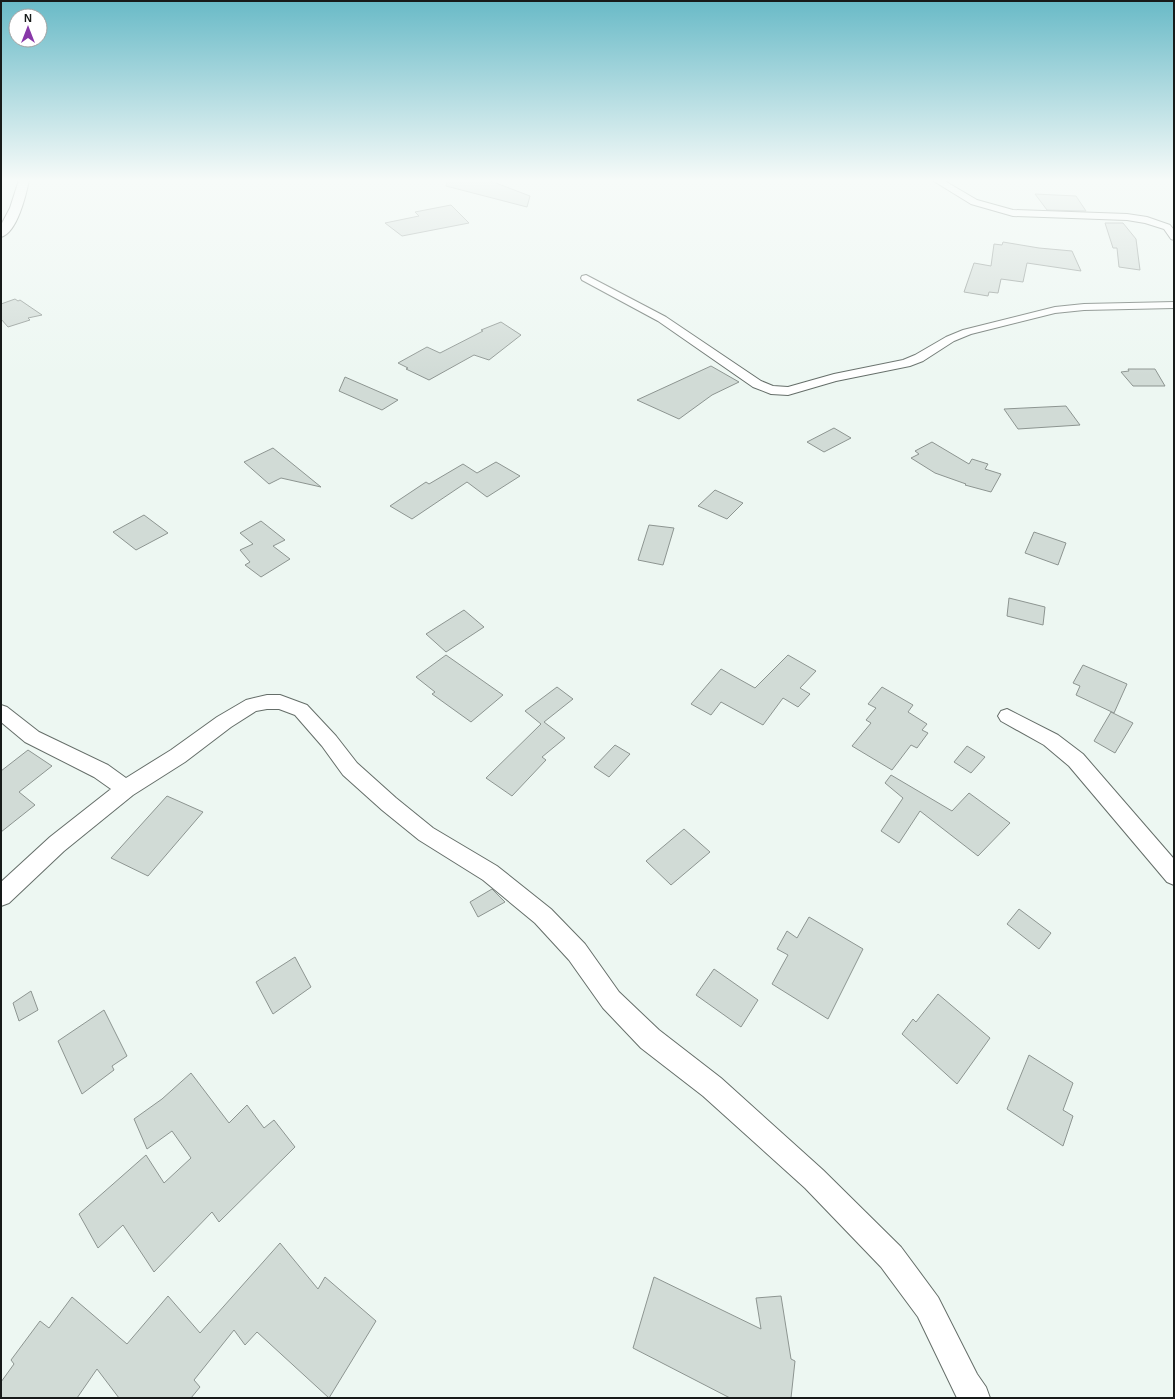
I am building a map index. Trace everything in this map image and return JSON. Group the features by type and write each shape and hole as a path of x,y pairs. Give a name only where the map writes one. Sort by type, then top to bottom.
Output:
{"street":[{"path":"586,278 662,319 757,384 764,388 778,392 788,391 834,378 906,363 918,358 950,339 967,332 1055,310 1069,307 1141,307 1174,305"},
{"path":"1,896 57,844 126,789 178,756 224,722 252,705 267,702 280,702 301,710 329,741 350,769 389,804 426,834 490,873 543,916 577,952 611,1000 650,1039 712,1087 814,1179 891,1257 928,1307 966,1385 975,1398"},
{"path":"1,712 32,737 101,771 126,789"},
{"path":"1007,716 1051,740 1076,760 1174,875"}],"building":[{"path":"994,245 1023,245 1072,251 1081,271 1027,263 1023,282 1001,279 998,293 989,292 988,296 964,292 974,263 991,266"},
{"path":"1112,245 1137,245 1140,270 1119,267 1117,248 1113,248"},
{"path":"15,299 18,301 20,300 42,315 28,318 30,320 8,327 1,319 1,304"},
{"path":"501,322 521,335 489,360 474,355 429,380 406,369 408,368 398,363 427,347 440,353 483,331 481,330"},
{"path":"711,366 739,382 712,395 679,419 637,400"},
{"path":"1128,369 1155,369 1165,386 1133,386 1121,372 1129,371"},
{"path":"345,377 398,400 382,410 339,391"},
{"path":"1066,406 1080,425 1018,429 1004,409"},
{"path":"834,428 851,438 824,452 807,442"},
{"path":"932,442 969,464 972,459 988,464 985,469 1001,474 991,492 965,485 966,484 935,473 911,458 919,454 915,451"},
{"path":"273,448 321,487 281,478 269,484 244,462"},
{"path":"496,462 520,476 487,497 467,482 412,519 390,506 426,482 429,484 463,464 477,473"},
{"path":"715,490 743,503 727,519 698,506"},
{"path":"144,515 168,533 136,550 113,532"},
{"path":"261,521 285,540 273,546 290,559 261,577 245,565 250,562 240,550 253,544 240,533"},
{"path":"649,525 674,528 663,565 638,560"},
{"path":"1034,532 1066,543 1058,565 1025,553"},
{"path":"1009,598 1045,607 1043,625 1007,616"},
{"path":"464,610 484,627 446,652 426,634"},
{"path":"446,655 503,695 471,722 432,694 435,692 416,677"},
{"path":"788,655 816,671 800,688 810,694 798,707 783,698 763,725 721,702 711,715 691,704 721,669 755,688"},
{"path":"1083,665 1127,684 1114,713 1076,695 1080,686 1073,683"},
{"path":"557,687 573,699 544,722 565,738 542,757 546,760 512,796 486,778 541,724 525,711"},
{"path":"882,687 913,705 908,712 927,724 922,730 928,733 917,748 911,745 892,770 852,746 871,723 866,720 876,708 868,704"},
{"path":"1111,712 1133,723 1115,753 1094,741"},
{"path":"615,745 630,754 609,777 594,767"},
{"path":"967,746 985,757 971,773 954,762"},
{"path":"28,750 52,766 19,792 35,805 1,832 1,771"},
{"path":"891,775 952,811 969,793 1010,823 978,856 920,811 899,843 881,831 903,798 885,783"},
{"path":"167,796 203,812 148,876 111,858"},
{"path":"684,829 710,852 671,885 646,861"},
{"path":"492,889 505,902 478,917 470,902"},
{"path":"1019,909 1051,933 1039,949 1007,924"},
{"path":"809,917 863,949 828,1019 772,984 788,955 777,949 787,931 797,938"},
{"path":"295,957 311,987 273,1014 256,982"},
{"path":"714,969 758,1000 741,1027 696,995"},
{"path":"31,991 38,1010 19,1021 13,1003"},
{"path":"938,994 990,1038 957,1084 902,1034 913,1019 916,1022"},
{"path":"104,1010 127,1056 112,1066 114,1070 82,1094 58,1041"},
{"path":"1029,1055 1073,1083 1063,1110 1073,1116 1063,1146 1007,1109"},
{"path":"191,1073 229,1123 247,1105 264,1128 274,1120 295,1147 219,1222 212,1212 154,1272 123,1225 98,1248 79,1214 146,1155 164,1183 191,1158 172,1131 147,1149 134,1119 162,1099"},
{"path":"280,1243 318,1289 325,1277 376,1321 329,1398 257,1332 245,1345 234,1330 194,1380 200,1387 191,1398 119,1398 97,1369 77,1398 1,1398 1,1382 14,1364 11,1360 40,1321 49,1328 72,1297 127,1344 168,1296 200,1333"},
{"path":"654,1277 761,1329 756,1298 781,1296 791,1359 795,1361 791,1398 730,1398 633,1348"}]}
